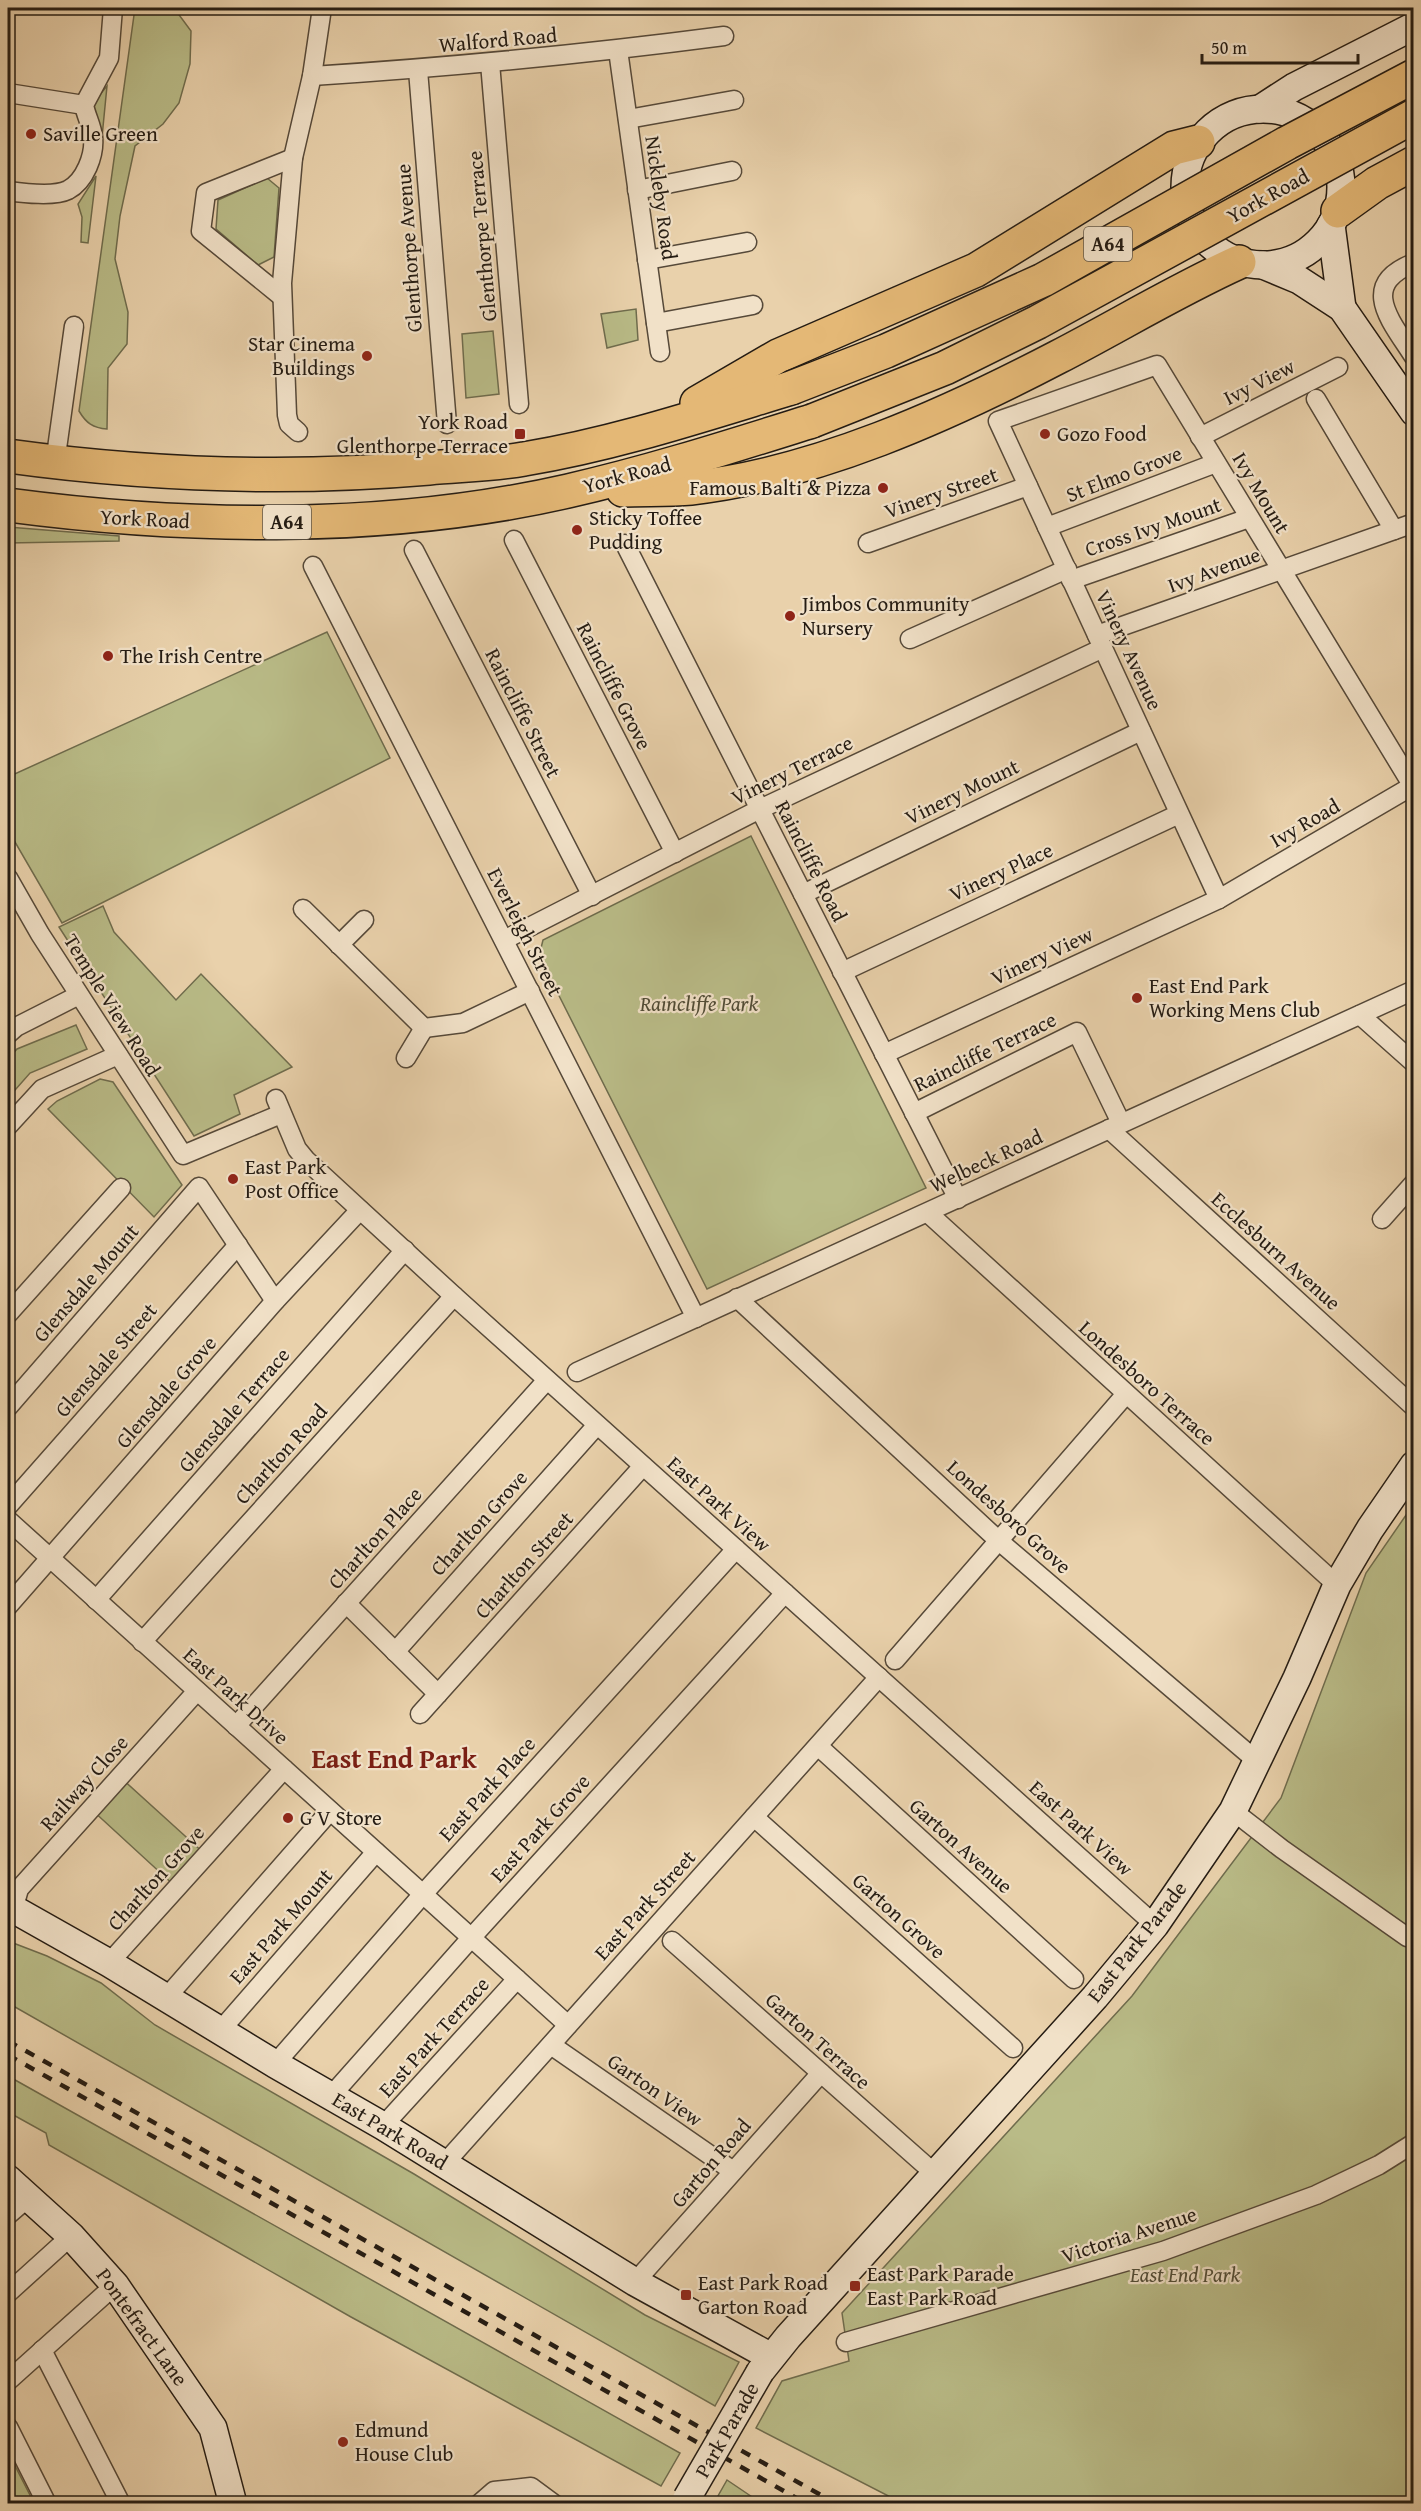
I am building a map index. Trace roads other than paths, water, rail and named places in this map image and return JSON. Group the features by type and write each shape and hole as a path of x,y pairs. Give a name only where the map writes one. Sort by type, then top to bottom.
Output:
{"highway":[{"name":"York Road","path":"8,456 55,463 195,474 322,474 521,460 635,436 791,388 897,346 1043,280 1287,143 1413,76"},
{"name":"York Road","path":"8,505 146,520 276,522 394,517 566,492 709,453 812,421 945,368 1038,322 1413,116"},
{"path":"635,436 778,356 976,270 1174,148 1198,142"},
{"path":"1335,218 1377,183 1413,163"},
{"path":"566,492 690,488 761,476 866,445 940,413 1251,264"}],"street":[{"path":"8,191 36,195 68,190 88,169 93,153 93,136 84,105 110,58 113,8"},
{"path":"298,432 289,424 287,415 281,296 293,158 312,76 322,8"},
{"name":"York Road","path":"1260,109 1294,87 1413,26"},
{"name":"Walford Road","path":"312,76 418,70 618,50 724,36"},
{"name":"Nickleby Road","path":"618,50 660,352"},
{"name":"Glenthorpe Terrace","path":"489,63 519,404"},
{"name":"Glenthorpe Avenue","path":"418,70 447,424"},
{"path":"1311,125 1317,76"},
{"path":"8,93 84,105"},
{"path":"628,119 734,100"},
{"name":"York Road","path":"1260,109 1279,111 1311,125 1328,143 1338,165 1342,189 1335,218 1342,308 1299,280 1220,253 1205,240 1194,224 1187,206 1185,186 1188,166 1198,142 1221,122 1237,113 1260,109"},
{"path":"281,296 201,231 206,193 293,158"},
{"path":"638,190 732,171"},
{"path":"1251,264 1288,262 1310,250 1327,233 1335,218"},
{"path":"647,260 747,242"},
{"path":"1413,263 1400,268 1387,280 1381,294 1384,310 1413,357"},
{"path":"656,323 753,305"},
{"path":"1342,308 1413,412"},
{"path":"55,463 74,326"},
{"name":"Ivy Mount","path":"998,421 1157,365 1413,786"},
{"name":"Ivy View","path":"1200,437 1338,367"},
{"path":"1316,399 1394,530"},
{"name":"Vinery Avenue","path":"998,421 1219,899"},
{"name":"St Elmo Grove","path":"1047,527 1216,463"},
{"name":"Vinery Street","path":"868,543 1028,486"},
{"name":"Cross Ivy Mount","path":"910,639 1069,574 1249,518"},
{"name":"Ivy Avenue","path":"1100,642 1281,570 1413,523"},
{"name":"Raincliffe Grove","path":"514,540 675,853"},
{"name":"Raincliffe Road","path":"625,544 958,1199"},
{"name":"Raincliffe Street","path":"414,550 592,896"},
{"name":"Everleigh Street","path":"313,566 696,1318"},
{"name":"Vinery Terrace","path":"504,940 1100,642"},
{"name":"Vinery Mount","path":"803,894 1141,731"},
{"name":"Ivy Road","path":"1219,899 1413,786"},
{"name":"Vinery Place","path":"842,972 1179,814"},
{"name":"Temple View Road","path":"8,878 40,934 183,1155 278,1107"},
{"name":"Vinery View","path":"884,1053 1219,899"},
{"path":"303,909 424,1028"},
{"path":"339,945 363,920"},
{"name":"Welbeck Road","path":"578,1372 1413,990"},
{"path":"424,1028 463,1023 530,991"},
{"path":"8,1034 79,995"},
{"path":"1360,1015 1413,1063"},
{"path":"406,1058 424,1028"},
{"name":"Raincliffe Terrace","path":"914,1113 1077,1032 1115,1126"},
{"path":"8,1126 42,1089 118,1054"},
{"name":"East Park View","path":"278,1107 297,1149 306,1160 547,1380 1155,1925"},
{"name":"Ecclesburn Avenue","path":"1115,1126 1413,1407"},
{"path":"1382,1219 1413,1183"},
{"name":"Glensdale Mount","path":"8,1407 199,1187 238,1245"},
{"path":"8,1314 121,1188"},
{"name":"Glensdale Grove","path":"8,1606 275,1301 360,1210"},
{"name":"Londesboro Terrace","path":"927,1213 1337,1585"},
{"path":"238,1245 275,1301"},
{"name":"Glensdale Street","path":"8,1506 238,1245"},
{"name":"Glensdale Terrace","path":"96,1600 405,1250"},
{"name":"Charlton Road","path":"142,1642 454,1296"},
{"name":"Londesboro Grove","path":"737,1298 999,1540 1258,1762"},
{"name":"Charlton Place","path":"236,1726 547,1380"},
{"path":"895,1660 1126,1394"},
{"name":"Charlton Grove","path":"395,1652 597,1425"},
{"name":"East Park Parade","path":"766,2364 934,2173 1095,1997 1155,1925 1233,1811 1258,1762 1337,1585 1370,1529 1413,1465"},
{"name":"Charlton Street","path":"420,1714 643,1466"},
{"name":"East Park Drive","path":"8,1520 568,2025"},
{"name":"East Park Place","path":"275,2064 423,1894 736,1549"},
{"name":"East Park Grove","path":"331,2096 471,1938 785,1593"},
{"path":"346,1603 438,1694"},
{"name":"East Park Street","path":"445,2163 879,1677"},
{"name":"Railway Close","path":"10,1908 19,1889 197,1691"},
{"name":"Garton Avenue","path":"818,1746 1074,1979"},
{"name":"Charlton Grove","path":"109,1963 284,1769"},
{"path":"166,1998 330,1811"},
{"path":"1233,1811 1282,1849 1407,1937 1413,1938"},
{"name":"Garton Grove","path":"754,1817 1013,2048"},
{"name":"East Park Mount","path":"220,2031 376,1852"},
{"name":"East Park Road","path":"10,1908 109,1963 275,2064 445,2163 766,2364"},
{"name":"Garton Terrace","path":"672,1941 934,2173"},
{"name":"East Park Terrace","path":"383,2126 517,1979"},
{"name":"Garton View","path":"550,2045 733,2171"},
{"name":"Garton Road","path":"635,2282 821,2073"},
{"name":"Victoria Avenue","path":"846,2342 1163,2251 1316,2195 1379,2165 1413,2143"},
{"name":"Pontefract Lane","path":"8,2179 71,2236 116,2284 213,2428 233,2504"},
{"path":"8,2215 29,2197"},
{"path":"8,2293 71,2236"},
{"path":"8,2381 116,2284"},
{"path":"42,2350 121,2504"},
{"name":"Park Parade","path":"685,2501 766,2364"},
{"path":"8,2427 47,2504"},
{"path":"479,2504 494,2491 531,2487 554,2504"}],"railway":[{"path":"8,2041 837,2504"},
{"path":"8,2055 807,2504"}],"place":[{"name":"Saville Green","path":"31,134"},
{"name":"Star Cinema Buildings","path":"367,356"},
{"name":"York Road Glenthorpe Terrace","path":"520,434"},
{"name":"Gozo Food","path":"1045,434"},
{"name":"Famous Balti & Pizza","path":"883,488"},
{"name":"Sticky Toffee Pudding","path":"577,530"},
{"name":"Jimbos Community Nursery","path":"790,616"},
{"name":"The Irish Centre","path":"108,656"},
{"name":"East End Park Working Mens Club","path":"1137,998"},
{"name":"East Park Post Office","path":"233,1179"},
{"name":"G V Store","path":"288,1818"},
{"name":"East Park Parade East Park Road","path":"855,2286"},
{"name":"East Park Road Garton Road","path":"686,2295"},
{"name":"Edmund House Club","path":"343,2442"}],"district":[{"name":"East End Park","path":"394,1759"}],"park label":[{"name":"Raincliffe Park","path":"699,1004"}]}
